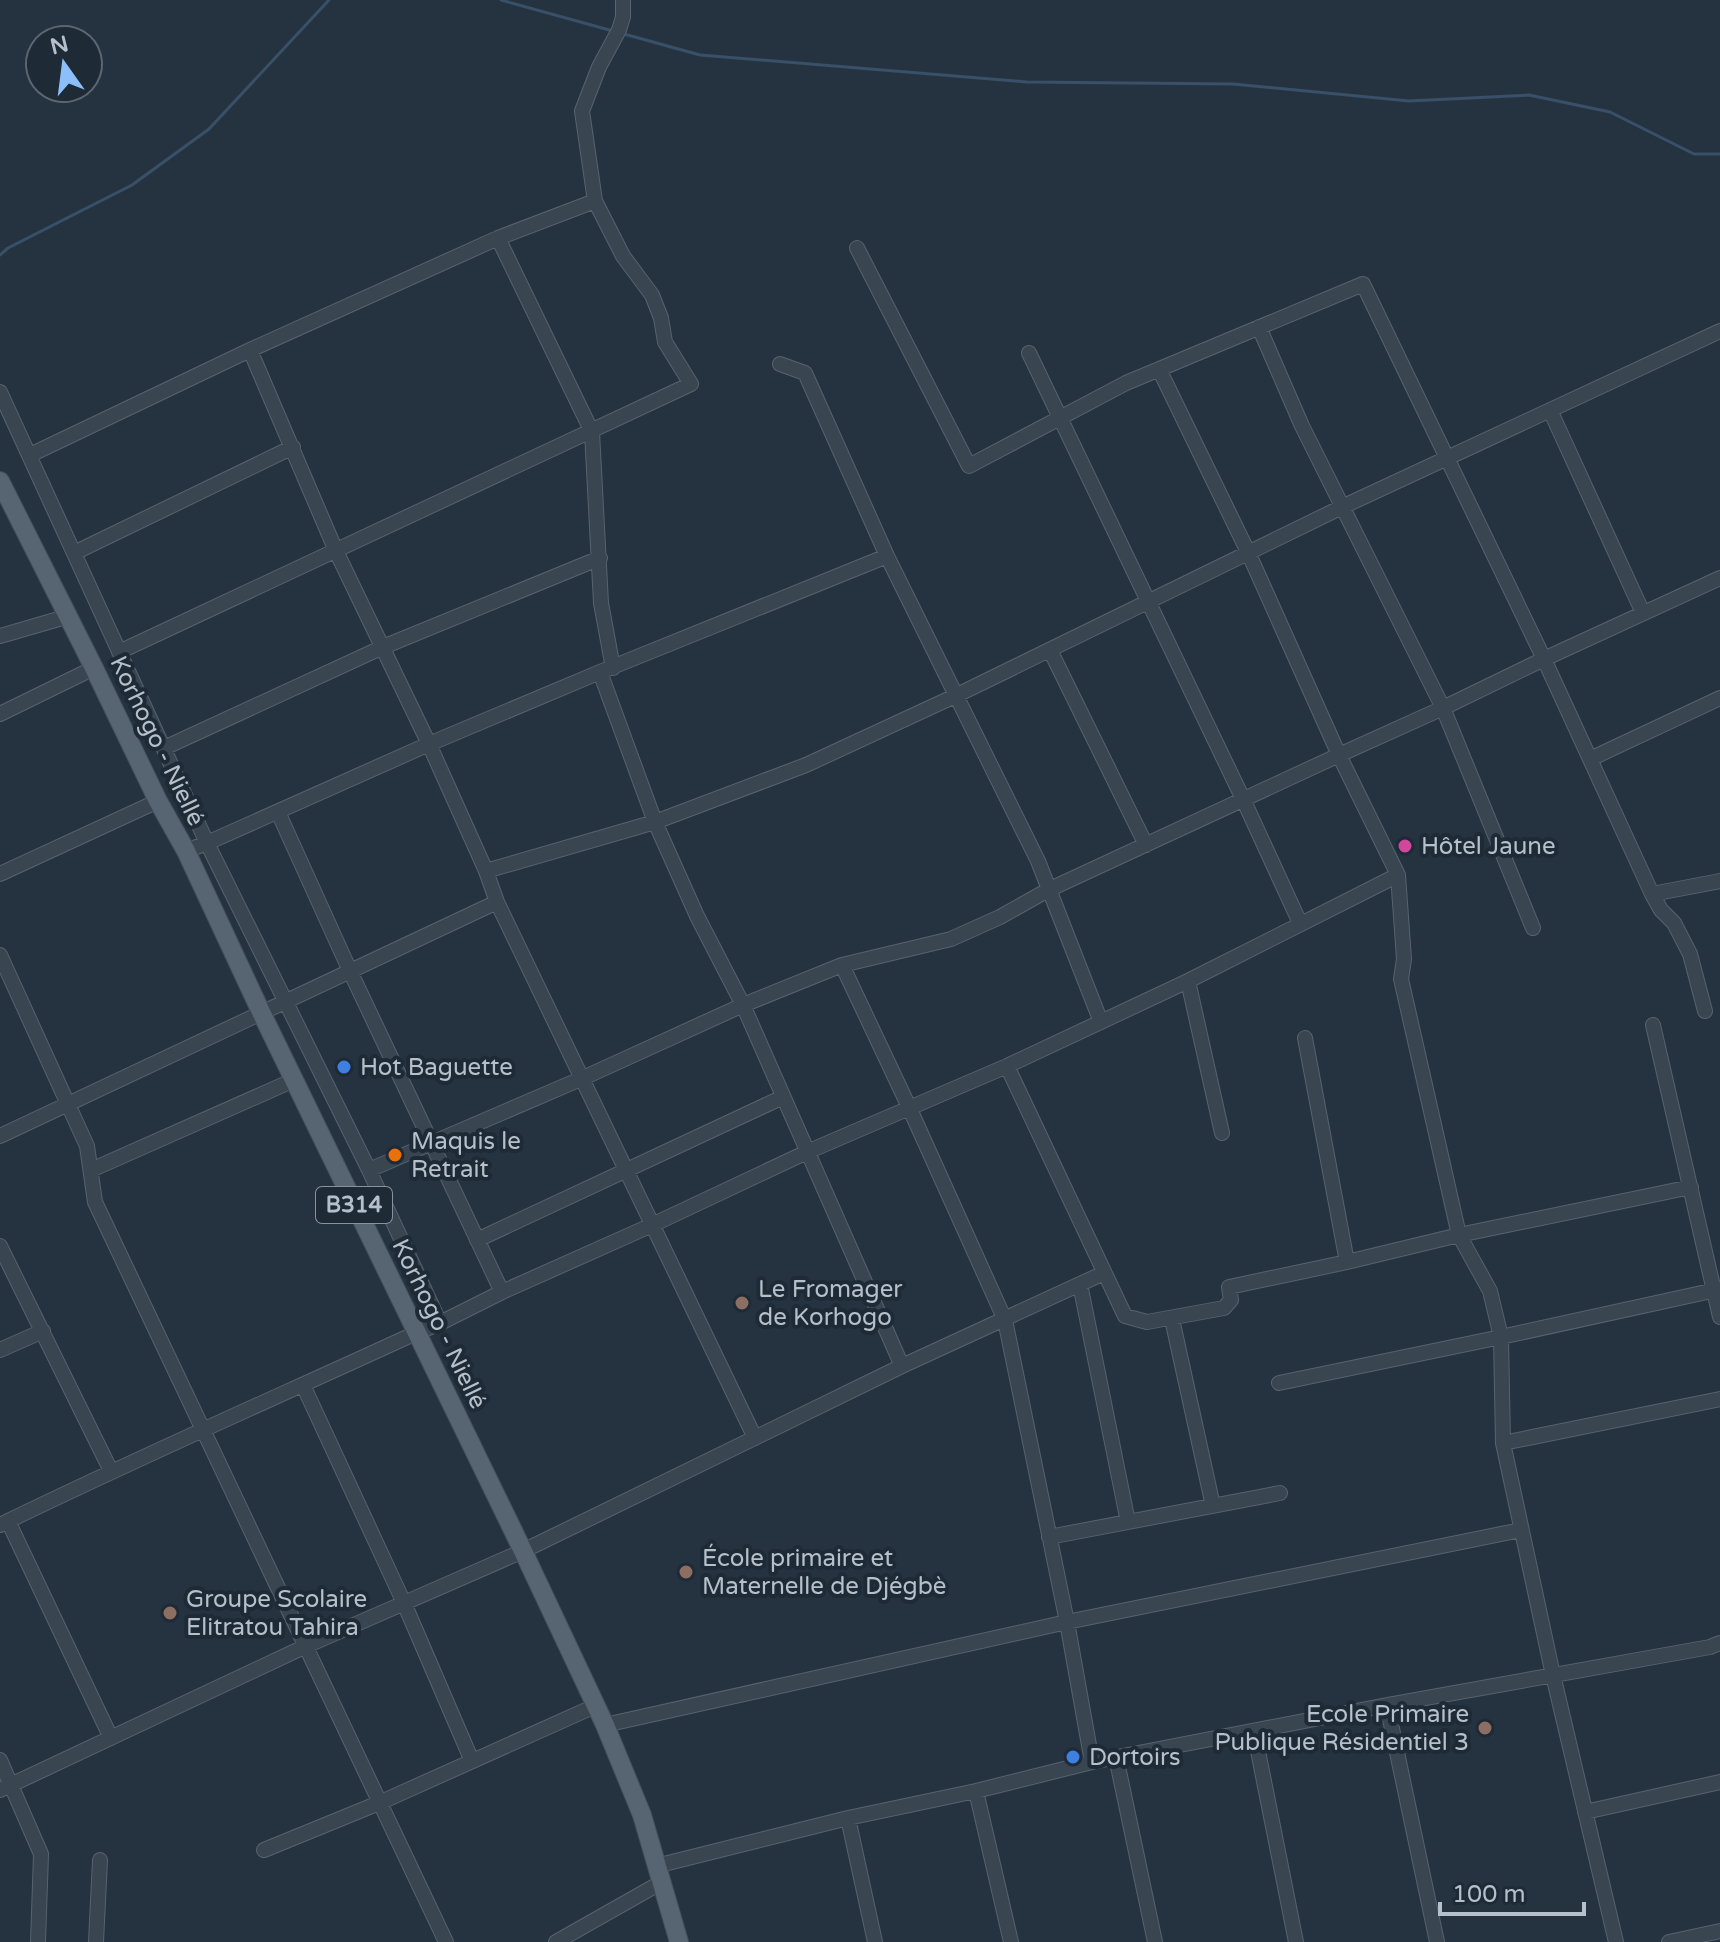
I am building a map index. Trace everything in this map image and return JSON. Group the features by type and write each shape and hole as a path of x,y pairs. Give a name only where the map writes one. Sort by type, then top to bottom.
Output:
{"main road":[{"name":"Korhogo - Niellé","path":"0,481 158,801 186,851 605,1725 642,1815 679,1942"}],"street":[{"path":"119,652 691,384 665,342 661,318 652,295 623,256 595,201 582,111 599,67 619,30 623,0"},
{"path":"30,455 250,350 498,238 595,201"},
{"path":"498,238 592,432 607,670 655,822 697,916 743,1005 902,1366"},
{"path":"857,248 969,466 1126,383 1363,284 1544,659 1652,894 1661,910 1674,923 1690,954 1705,1011"},
{"path":"1259,327 1302,426 1443,708 1533,928"},
{"path":"486,871 655,822 806,765 955,696 1342,507 1720,331"},
{"path":"250,350 336,551 429,744 497,902 755,1438"},
{"path":"1029,353 1300,923"},
{"path":"780,364 805,373 887,556 1038,861 1101,1022"},
{"path":"1159,369 1398,875 1404,959 1401,979 1459,1235 1490,1291 1501,1337 1503,1443 1553,1675 1616,1942"},
{"path":"0,392 207,843 369,1170 440,1323"},
{"path":"1550,410 1643,613"},
{"path":"74,553 293,447"},
{"path":"186,851 429,744 887,556"},
{"path":"164,748 383,647 600,558"},
{"path":"369,1170 743,1005 842,965 951,939 1000,917 1048,890 1720,578"},
{"path":"0,636 69,616"},
{"path":"1050,650 1146,845"},
{"path":"0,714 94,668"},
{"path":"1590,759 1720,698"},
{"path":"0,874 158,801"},
{"path":"278,812 502,1292"},
{"path":"111,1738 4,1523 807,1152 1007,1066 1188,981 1398,875"},
{"path":"1652,894 1720,881"},
{"path":"0,1136 497,902"},
{"path":"0,955 87,1146 95,1202 446,1942"},
{"path":"842,965 1005,1320 1067,1622 1092,1762"},
{"path":"1188,981 1222,1133"},
{"path":"1653,1025 1717,1289 1720,1317"},
{"path":"1305,1038 1347,1262"},
{"path":"1007,1066 1125,1316 1147,1322 1224,1308 1231,1300 1229,1287 1691,1187"},
{"path":"91,1170 294,1080"},
{"path":"477,1240 783,1097"},
{"path":"0,1246 111,1471"},
{"path":"6,1787 306,1646 523,1551 902,1366 1104,1273"},
{"path":"1080,1284 1128,1522"},
{"path":"1279,1383 1717,1289"},
{"path":"1172,1319 1213,1506"},
{"path":"0,1350 43,1331"},
{"path":"303,1385 404,1603 472,1761"},
{"path":"1503,1443 1720,1399"},
{"path":"1049,1537 1280,1493"},
{"path":"605,1725 1067,1622 1521,1530"},
{"path":"556,1942 659,1874 848,1818 1116,1757 1720,1643"},
{"path":"1387,1705 1437,1942"},
{"path":"264,1850 379,1803 595,1706"},
{"path":"1254,1731 1296,1942"},
{"path":"1116,1757 1155,1942"},
{"path":"0,1760 6,1787 41,1854 38,1942"},
{"path":"1585,1812 1720,1782"},
{"path":"976,1791 1011,1942"},
{"path":"848,1818 875,1942"},
{"path":"96,1942 100,1860"},
{"path":"1669,1942 1720,1931"}],"waterway":[{"path":"0,255 8,248 132,185 209,129 329,0"},
{"path":"501,0 613,31"},
{"path":"624,34 700,55 1027,82 1233,84 1409,101 1529,95 1610,112 1694,154 1720,154"}],"place":[{"name":"Hôtel Jaune","path":"1405,846"},
{"name":"Hot Baguette","path":"344,1067"},
{"name":"Maquis le Retrait","path":"395,1155"},
{"name":"Le Fromager de Korhogo","path":"742,1303"},
{"name":"École primaire et Maternelle de Djégbè","path":"686,1572"},
{"name":"Groupe Scolaire Elitratou Tahira","path":"170,1613"},
{"name":"Ecole Primaire Publique Résidentiel 3","path":"1485,1728"},
{"name":"Dortoirs","path":"1073,1757"}]}
